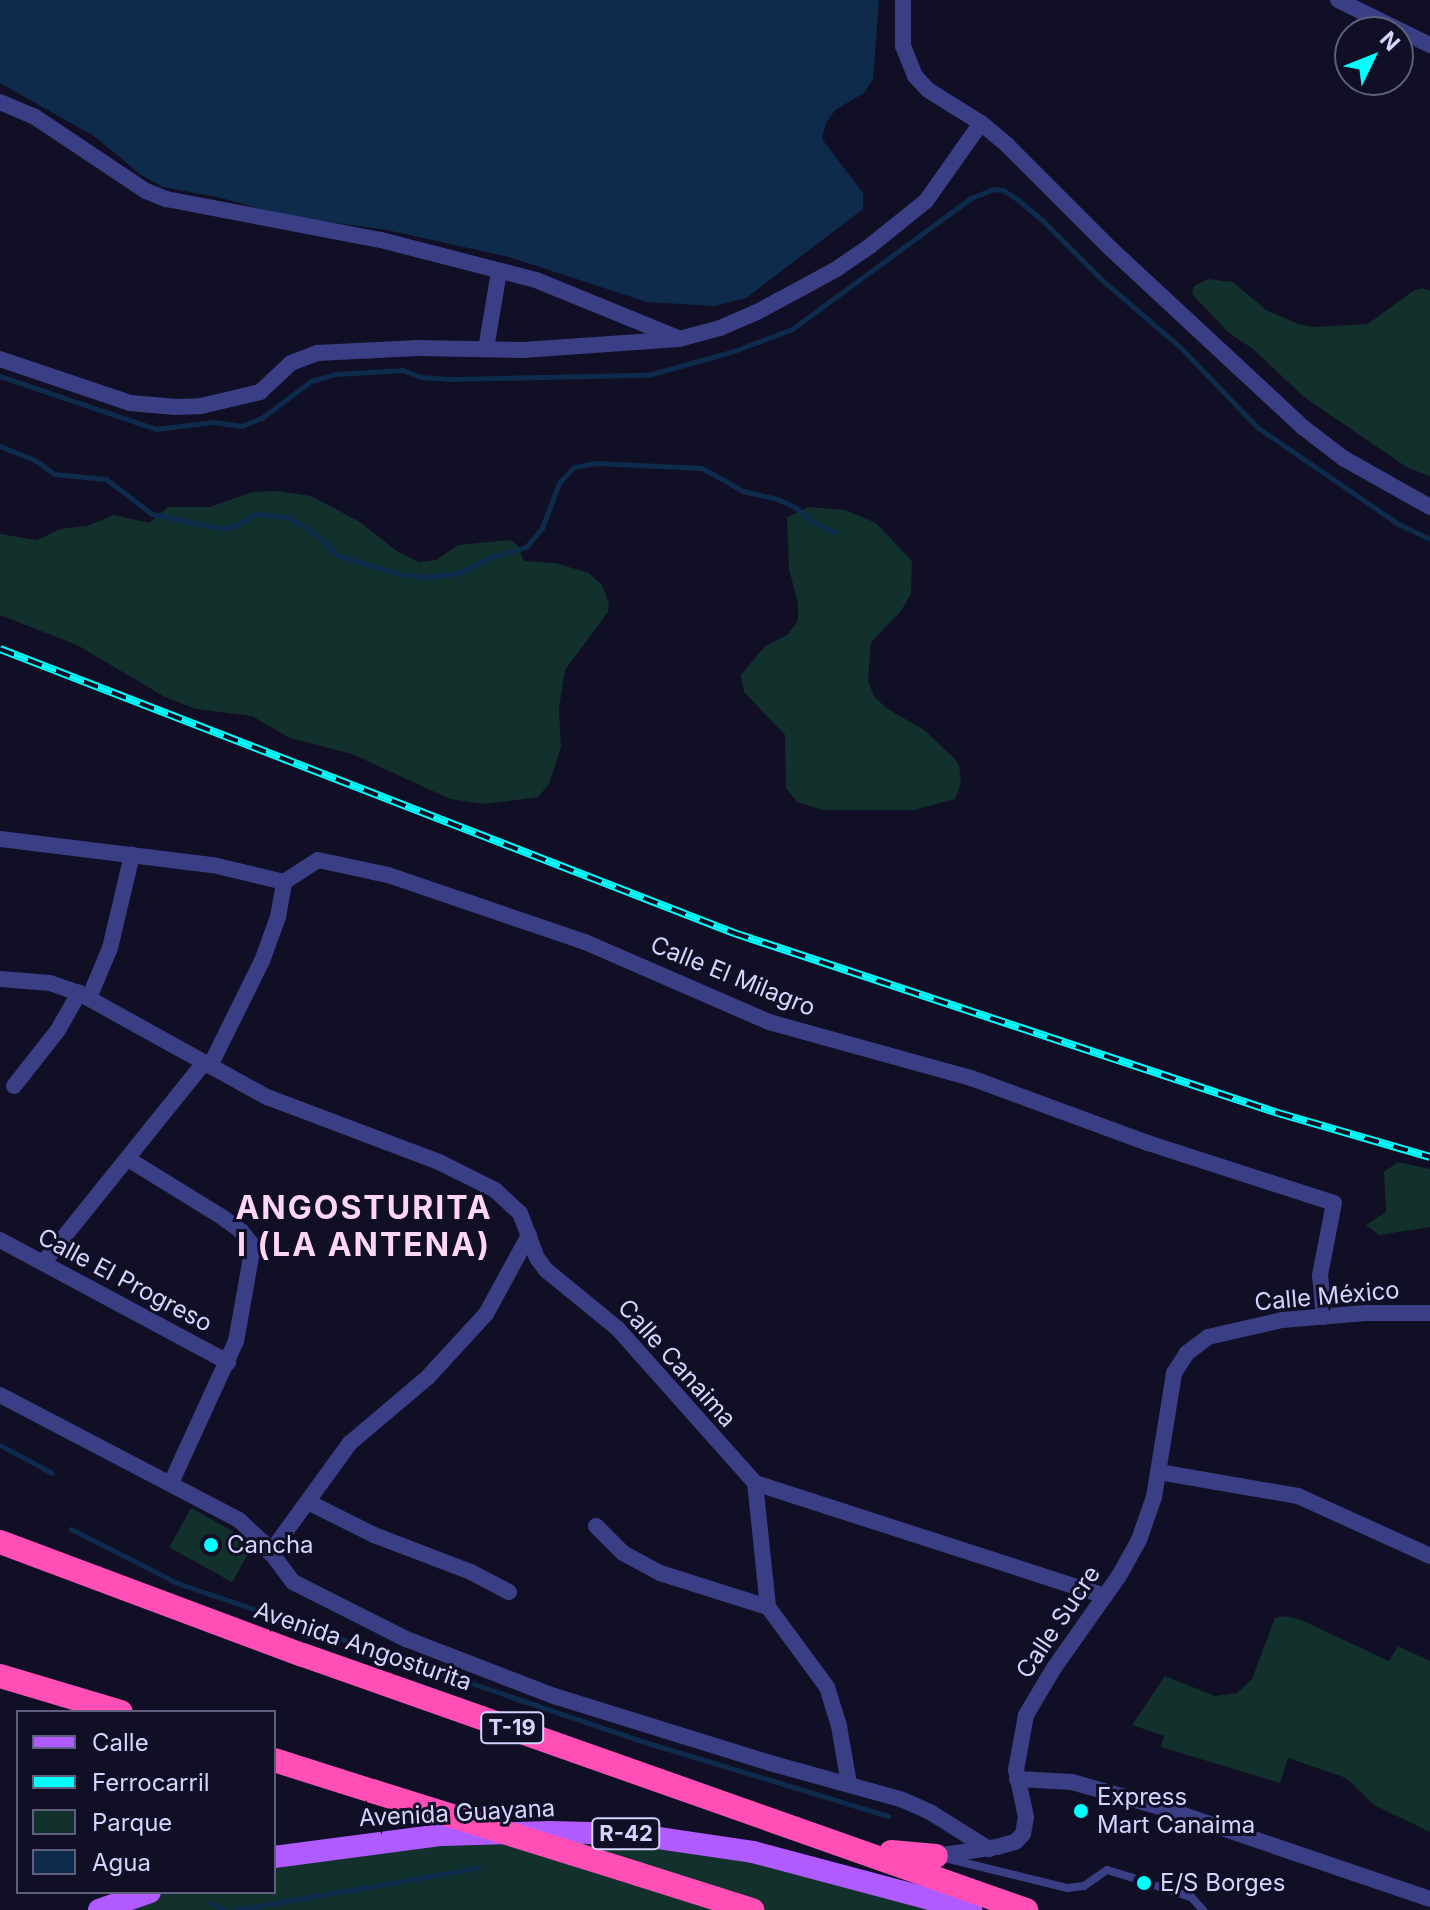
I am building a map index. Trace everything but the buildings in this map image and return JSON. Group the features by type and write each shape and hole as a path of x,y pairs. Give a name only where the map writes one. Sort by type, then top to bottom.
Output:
{"highway":[{"name":"Avenida Angosturita","path":"0,1542 318,1660 1026,1910"},
{"path":"0,1676 114,1710"},
{"path":"276,1761 752,1910"},
{"name":"T-19","path":"844,1844 936,1856"}],"main road":[{"name":"Avenida Guayana","path":"276,1857 442,1835 536,1832 631,1834 767,1855 971,1910"},
{"path":"99,1910 144,1894"}],"street":[{"path":"903,0 903,46 915,76 928,90 981,123 1304,428 1343,458 1430,507"},
{"path":"1338,0 1430,45"},
{"path":"0,102 48,125 146,191 166,199 381,240 499,271 567,290 679,339"},
{"path":"0,359 130,403 176,407 201,406 260,392 291,363 317,353 417,348 629,345 679,339 720,328 757,312 835,270 870,246 926,201 981,123"},
{"path":"486,349 499,271"},
{"path":"0,839 213,865 284,882 278,917 262,961 207,1065 43,1263"},
{"path":"14,1086 84,995 110,948 132,855"},
{"name":"Calle El Milagro","path":"284,882 318,860 401,878 585,942 769,1022 971,1078 1148,1143 1334,1203 1320,1275 1324,1317"},
{"name":"Calle Canaima","path":"0,979 50,983 84,995 267,1097 470,1176 508,1200 520,1213 537,1258 546,1270 618,1329 755,1483"},
{"path":"128,1159 222,1217 241,1231 253,1246 248,1290 228,1362 171,1483"},
{"path":"270,1553 350,1443 428,1377 472,1332 499,1297 529,1235"},
{"name":"Calle El Progreso","path":"0,1240 228,1362"},
{"name":"Calle México","path":"1187,1353 1208,1337 1240,1328 1324,1317 1430,1313"},
{"name":"Calle Sucre","path":"936,1856 1015,1842 1027,1827 1017,1779 1017,1750 1026,1715 1139,1540 1159,1472 1170,1390 1179,1362 1187,1353"},
{"path":"0,1395 239,1520 283,1572 306,1590 447,1656 554,1696 770,1763 849,1784 930,1812 989,1849"},
{"path":"1159,1472 1298,1496 1430,1556"},
{"path":"849,1784 839,1726 827,1687 768,1607 755,1483 1105,1596"},
{"path":"308,1502 374,1535 471,1572 509,1592"},
{"path":"596,1526 623,1553 660,1573 768,1607"},
{"path":"1017,1779 1072,1782 1163,1808 1430,1899"}],"lane":[{"path":"936,1856 1067,1888 1084,1886 1107,1870 1134,1878"},
{"path":"1157,1886 1191,1897 1203,1910"}],"green space":[{"path":"1208,279 1233,282 1266,310 1298,324 1314,327 1368,324 1413,291 1422,288 1430,291 1430,476 1408,468 1304,397 1253,349 1228,332 1192,294 1194,286"},
{"path":"276,491 311,496 360,522 398,552 419,562 436,560 458,545 511,540 517,545 524,561 555,563 589,573 602,585 609,603 608,612 565,670 559,708 561,747 549,784 538,797 484,804 450,799 352,754 290,738 252,716 196,709 165,697 77,645 0,615 0,534 37,540 60,529 87,526 114,515 149,523 168,507 210,507 252,492"},
{"path":"809,507 845,510 876,523 912,561 911,594 901,611 871,642 868,681 874,696 886,708 924,730 954,758 959,765 961,784 955,799 914,810 823,810 797,802 786,788 785,735 744,692 741,675 765,646 787,635 798,621 798,603 789,569 787,517"},
{"path":"1398,1162 1430,1169 1430,1227 1379,1235 1366,1225 1386,1212 1384,1172"},
{"name":"Cancha","path":"191,1508 254,1543 232,1582 169,1547"},
{"path":"1275,1618 1299,1619 1389,1661 1398,1646 1430,1661 1430,1832 1374,1805 1346,1778 1288,1758 1280,1783 1161,1747 1164,1736 1132,1725 1165,1676 1215,1696 1237,1693 1252,1679"},
{"path":"631,1834 971,1910 99,1910 144,1894 276,1894 276,1857 301,1851"}],"water":[{"path":"0,0 879,0 873,79 864,93 835,110 826,123 822,139 863,193 863,209 746,298 714,306 647,302 509,257 387,230 287,216 217,197 163,187 141,175 94,136 0,83"}],"waterway":[{"path":"0,376 156,429 213,422 242,426 263,417 311,381 336,374 403,370 420,377 449,379 648,375 734,351 792,329 971,198 993,189 1003,190 1044,222 1101,279 1182,349 1257,427 1398,524 1430,539"},
{"path":"0,446 35,460 54,474 106,479 152,514 218,528 235,526 256,514 287,517 313,532 339,556 399,574 427,577 459,573 491,557 526,547 542,528 559,483 574,467 596,463 702,468 743,491 777,499 796,508 813,523 835,532"},
{"path":"0,1445 52,1473"},
{"path":"71,1529 177,1583 635,1739 889,1816"},
{"path":"234,1910 478,1868"},
{"path":"210,1903 225,1910"}],"railway":[{"path":"0,649 734,933 1278,1113 1430,1157"}],"place":[{"name":"Cancha","path":"211,1545"},
{"name":"Express Mart Canaima","path":"1081,1811"},
{"name":"E/S Borges","path":"1144,1883"}],"district":[{"name":"ANGOSTURITA I (LA ANTENA)","path":"364,1228"}]}
